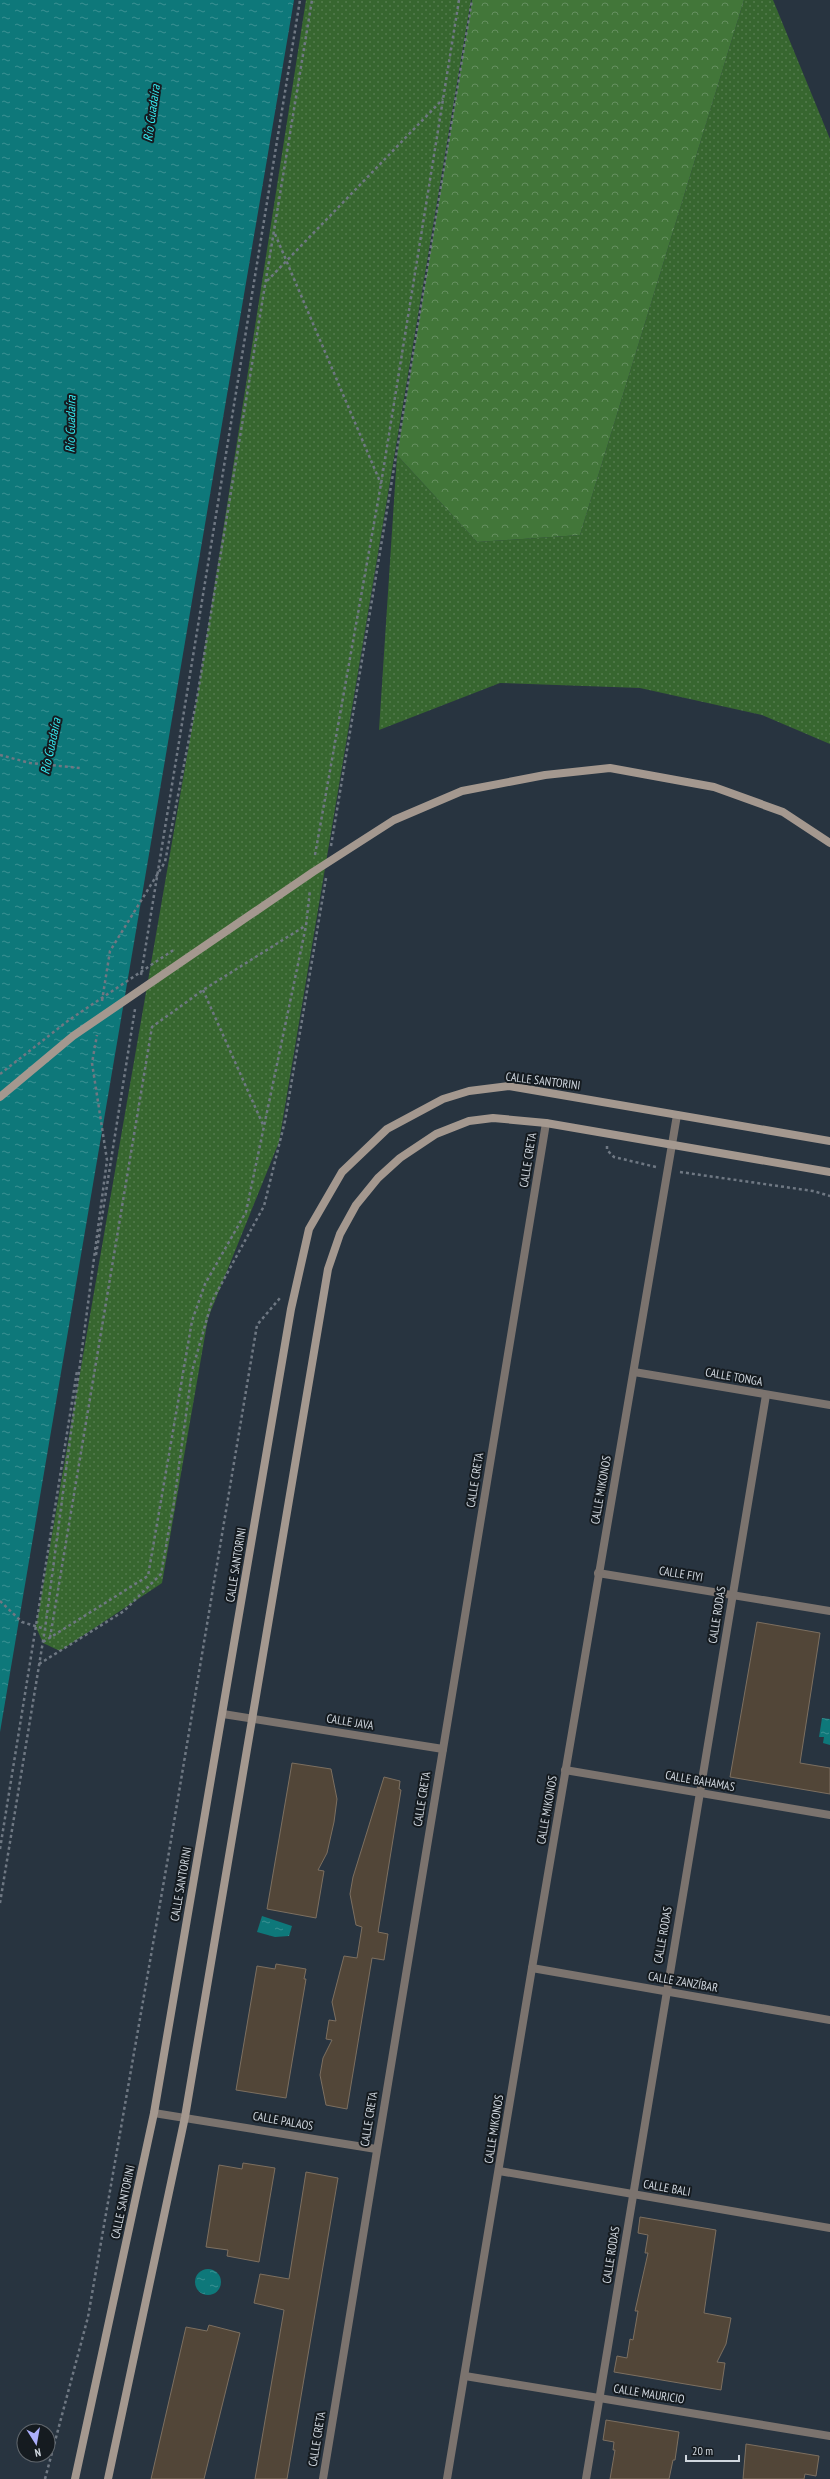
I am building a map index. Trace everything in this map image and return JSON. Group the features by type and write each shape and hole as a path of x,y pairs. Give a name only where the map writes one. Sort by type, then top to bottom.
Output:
{"street":[{"path":"0,1097 74,1036 141,985 394,820 462,791 545,776 610,768 721,790 783,812 830,844"},
{"name":"CALLE SANTORINI","path":"75,2479 154,2113 292,1302 309,1228 342,1172 387,1129 442,1099 469,1091 509,1086 830,1141"},
{"name":"CALLE MIKONOS","path":"447,2479 598,1573 678,1115"},
{"path":"108,2479 185,2117 328,1269 340,1234 356,1205 378,1178 400,1158 436,1134 469,1121 493,1118 546,1123 610,1133 830,1172"},
{"name":"CALLE CRETA","path":"323,2479 376,2149 546,1123"},
{"name":"CALLE TONGA","path":"634,1372 830,1405"},
{"name":"CALLE RODAS","path":"586,2479 766,1395"},
{"name":"CALLE FIYI","path":"598,1573 830,1611"},
{"name":"CALLE JAVA","path":"223,1714 443,1749"},
{"name":"CALLE BAHAMAS","path":"565,1770 830,1815"},
{"name":"CALLE ZANZÍBAR","path":"532,1968 830,2020"},
{"name":"CALLE PALAOS","path":"154,2113 376,2149"},
{"name":"CALLE BALI","path":"499,2171 830,2228"},
{"name":"CALLE MAURICIO","path":"465,2376 830,2436"}],"path":[{"path":"141,985 300,0"},
{"path":"102,1003 110,951 165,862 197,698 275,234 312,0"},
{"path":"320,857 314,861 382,484 459,0"},
{"path":"267,280 444,99"},
{"path":"275,234 382,484"},
{"path":"0,754 30,763 80,768"},
{"path":"330,851 337,846"},
{"path":"43,1643 148,1576 192,1321 206,1284 246,1212 306,926 313,872"},
{"path":"50,1638 152,1027 203,990 306,926"},
{"path":"149,965 176,948"},
{"path":"203,990 264,1128"},
{"path":"0,1849 136,1006"},
{"path":"0,1903 46,1629 107,1160 92,1063 97,1033"},
{"path":"610,1133 607,1150 614,1157 668,1170 813,1191 830,1196"},
{"path":"45,2479 88,2317 169,1852 257,1325 281,1296"},
{"path":"0,1601 22,1622 46,1629"}],"shaded area":[{"path":"306,0 471,0 279,1142 208,1318 162,1583 60,1651 43,1643 36,1627 197,698"},
{"path":"744,0 773,0 830,139 830,744 762,715 640,688 500,683 379,730 397,455 477,542 580,535"}],"green space":[{"path":"472,0 744,0 580,535 477,542 397,455"}],"water":[{"name":"Río Guadaíra","path":"0,0 294,0 0,1732"},
{"path":"822,1718 830,1719 830,1745 823,1743 824,1737 819,1737"},
{"path":"262,1916 292,1926 289,1936 275,1937 257,1932"},
{"path":"208,2269 217,2273 221,2282 217,2291 208,2295 199,2291 195,2282 199,2273"}],"building":[{"path":"757,1622 820,1633 800,1763 830,1768 830,1794 730,1777"},
{"path":"292,1763 331,1769 337,1799 334,1822 327,1853 318,1870 324,1871 316,1918 267,1909"},
{"path":"384,1777 400,1781 399,1789 401,1790 378,1932 388,1934 384,1960 372,1958 347,2109 326,2105 320,2075 323,2058 332,2040 326,2039 329,2020 336,2021 332,2002 344,1956 357,1958 362,1927 356,1925 350,1894 353,1877"},
{"path":"276,1964 306,1969 304,1979 306,1979 286,2098 236,2090 257,1966 275,1969"},
{"path":"243,2163 275,2168 259,2262 227,2256 228,2250 206,2247 219,2165 242,2169"},
{"path":"306,2172 338,2178 287,2479 255,2479 284,2310 254,2303 260,2274 289,2279"},
{"path":"640,2217 716,2230 704,2313 731,2318 726,2344 717,2362 725,2363 721,2390 614,2372 617,2356 627,2358 630,2339 633,2340 638,2311 635,2311 648,2253 645,2253 648,2235 638,2233"},
{"path":"209,2325 240,2333 204,2479 151,2479 186,2327 207,2331"},
{"path":"606,2420 679,2432 675,2460 673,2460 669,2479 610,2479 615,2450 613,2450 614,2442 603,2440"},
{"path":"746,2444 819,2456 816,2476 805,2474 804,2479 743,2479"}]}
